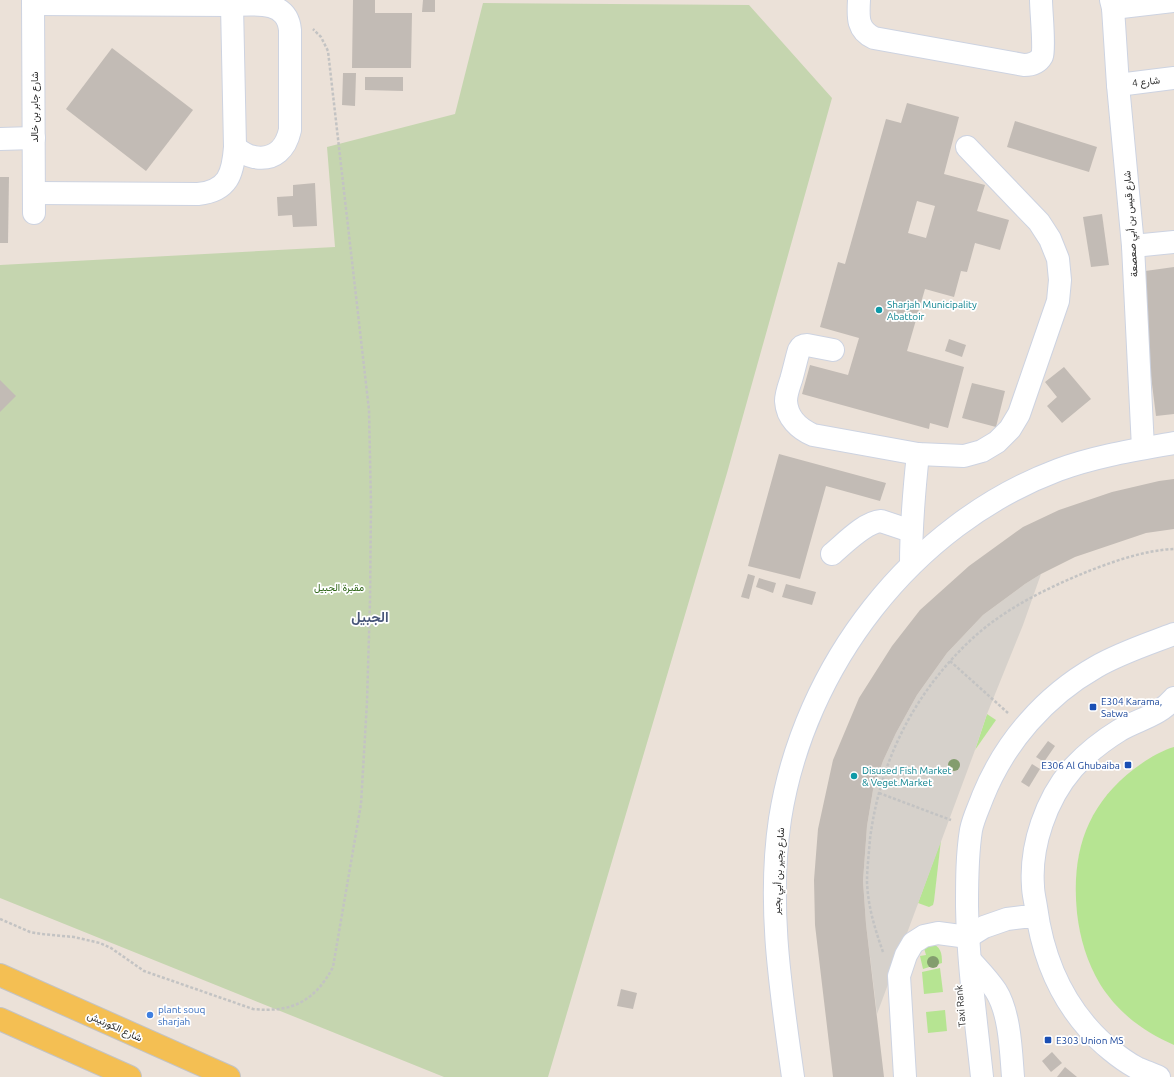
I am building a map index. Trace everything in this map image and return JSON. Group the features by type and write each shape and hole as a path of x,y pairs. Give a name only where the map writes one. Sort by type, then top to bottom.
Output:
{"main road":[{"name":"شارع الكورنيش","path":"0,975 229,1077"},
{"path":"0,1019 130,1077"}],"street":[{"path":"859,0 858,15 861,26 874,38 1029,65 1038,61 1043,51 1041,0"},
{"path":"1112,4 1174,1"},
{"path":"33,2 232,5 265,4 274,6 281,10 287,17 289,24 290,130 288,140 282,149 274,155 264,158 253,157 234,147 232,5"},
{"name":"شارع جابر بن خالد","path":"33,2 34,203 206,193 218,188 228,179 234,162 234,147"},
{"name":"شارع قيس بن أبي صعصعة","path":"1112,4 1133,246 1143,448"},
{"name":"شارع 4","path":"1118,85 1174,78"},
{"path":"0,140 34,138"},
{"path":"833,350 803,345 799,350 786,400 791,418 797,426 804,431 813,435 918,454 964,456 982,451 997,442 1010,429 1019,414 1058,301 1060,280 1058,259 1050,239 1039,222 967,147"},
{"path":"1133,246 1174,242"},
{"name":"شارع بجير بن أبي بجير","path":"793,1077 776,949 775,917 777,852 780,820 793,764 802,736 816,702 839,657 855,632 891,586 933,545 979,510 1005,494 1058,470 1107,455 1174,443"},
{"path":"911,566 911,531 918,454"},
{"path":"832,554 866,526 875,521 881,521 911,531"},
{"path":"996,1077 989,1006 968,937 967,875 972,828 987,786 1009,748 1024,727 1060,692 1096,667 1118,656 1174,634"},
{"path":"1159,1077 1136,1067 1110,1050 1088,1028 1069,1004 1054,977 1044,947 1037,917 1033,886 1034,855 1042,824 1054,795 1072,769 1095,747 1121,730 1150,717 1164,708 1174,698"},
{"path":"905,1077 898,976 906,955 913,943 924,936 938,933 968,937 984,927 1008,919 1037,917"},
{"name":"Taxi Rank","path":"967,1077 957,962 963,944 968,937"},
{"path":"977,968 997,992 1014,1009 1019,1019 1022,1029 1027,1077"},
{"path":"977,968 982,1077"},
{"path":"997,992 1007,1022 1014,1077"}],"path":[{"path":"0,919 30,932 74,937 100,943 111,948 144,971 253,1009 283,1009 298,1004 319,988 333,967 362,796 370,601 371,505 369,410 328,51 321,37 314,30 306,24 287,17"},
{"path":"898,976 884,955 874,927 867,881 869,851 873,818 893,749 909,718 928,688 950,661 975,636 1032,597 1106,564 1138,555 1174,549"},
{"path":"950,661 1024,727"},
{"path":"879,793 972,828"}],"green space":[{"name":"مقبرة الجبيل","path":"483,3 749,5 832,98 727,473 548,1077 444,1077 0,898 0,265 335,247 327,147 455,114"},
{"path":"987,714 996,720 975,750"},
{"path":"1174,747 1174,1045 1142,1028 1123,1013 1100,984 1091,967 1082,941 1077,913 1076,891 1080,851 1085,832 1093,815 1118,783 1134,769 1153,756"},
{"path":"941,840 934,901 933,905 929,907 918,903"},
{"path":"930,943 939,948 942,956 942,963 923,969 920,956 926,955 924,948"},
{"path":"940,968 943,992 924,994 922,972"},
{"path":"945,1010 947,1031 928,1033 926,1012"}],"shaded area":[{"path":"1041,574 1023,625 987,714 877,1014 866,924 863,881 867,826 873,790 883,761 896,733 917,695 947,653 983,615"}],"building":[{"path":"353,0 375,0 375,13 412,13 411,68 352,68"},
{"path":"423,0 435,0 435,12 422,12"},
{"path":"112,48 193,110 146,171 66,109"},
{"path":"343,73 356,73 355,106 342,105"},
{"path":"365,77 403,77 403,91 365,90"},
{"path":"907,103 959,117 944,174 985,185 977,211 1009,220 1000,250 975,243 967,272 961,271 954,297 925,289 907,351 964,367 948,428 930,423 929,429 802,394 810,365 848,375 859,338 820,327 838,262 845,264 886,119 901,123","holes":["917,201 935,206 926,238 908,233"]},
{"path":"1015,121 1097,147 1089,172 1007,147"},
{"path":"0,177 9,177 8,243 0,243"},
{"path":"315,183 317,226 293,227 292,215 278,216 277,197 293,196 293,185"},
{"path":"1102,214 1109,265 1091,267 1083,217"},
{"path":"1174,267 1174,414 1156,416 1138,272"},
{"path":"949,339 966,345 962,357 945,351"},
{"path":"1064,367 1091,399 1062,423 1047,406 1057,397 1045,382"},
{"path":"0,380 16,396 0,412"},
{"path":"972,383 1005,391 996,427 962,418"},
{"path":"779,454 886,483 880,501 826,486 800,579 748,566"},
{"name":"Disused Fish Market & Veget.Market","path":"1174,479 1174,529 1146,533 1075,557 1025,584 983,615 947,653 917,695 896,733 883,761 873,790 867,826 863,881 866,924 884,1077 833,1077 815,925 814,880 818,829 833,760 859,698 892,646 920,610 969,566 1023,527 1059,510 1112,492"},
{"path":"748,574 755,576 749,599 741,597"},
{"path":"759,578 776,583 773,593 756,587"},
{"path":"786,584 816,592 812,605 782,597"},
{"path":"1048,741 1055,746 1044,762 1036,757"},
{"path":"1032,764 1040,769 1029,787 1021,782"},
{"path":"621,989 637,993 633,1009 617,1006"},
{"path":"1052,1052 1062,1063 1051,1072 1042,1061"},
{"path":"1065,1067 1077,1077 1057,1077"}],"place":[{"name":"Sharjah Municipality Abattoir","path":"879,310"},
{"name":"E304 Karama, Satwa","path":"1093,707"},
{"name":"E306 Al Ghubaiba","path":"1128,765"},
{"name":"Disused Fish Market & Veget.Market","path":"854,776"},
{"name":"plant souq sharjah","path":"150,1015"},
{"name":"E303 Union MS","path":"1048,1040"}],"district":[{"name":"الجبيل","path":"370,617"}]}
